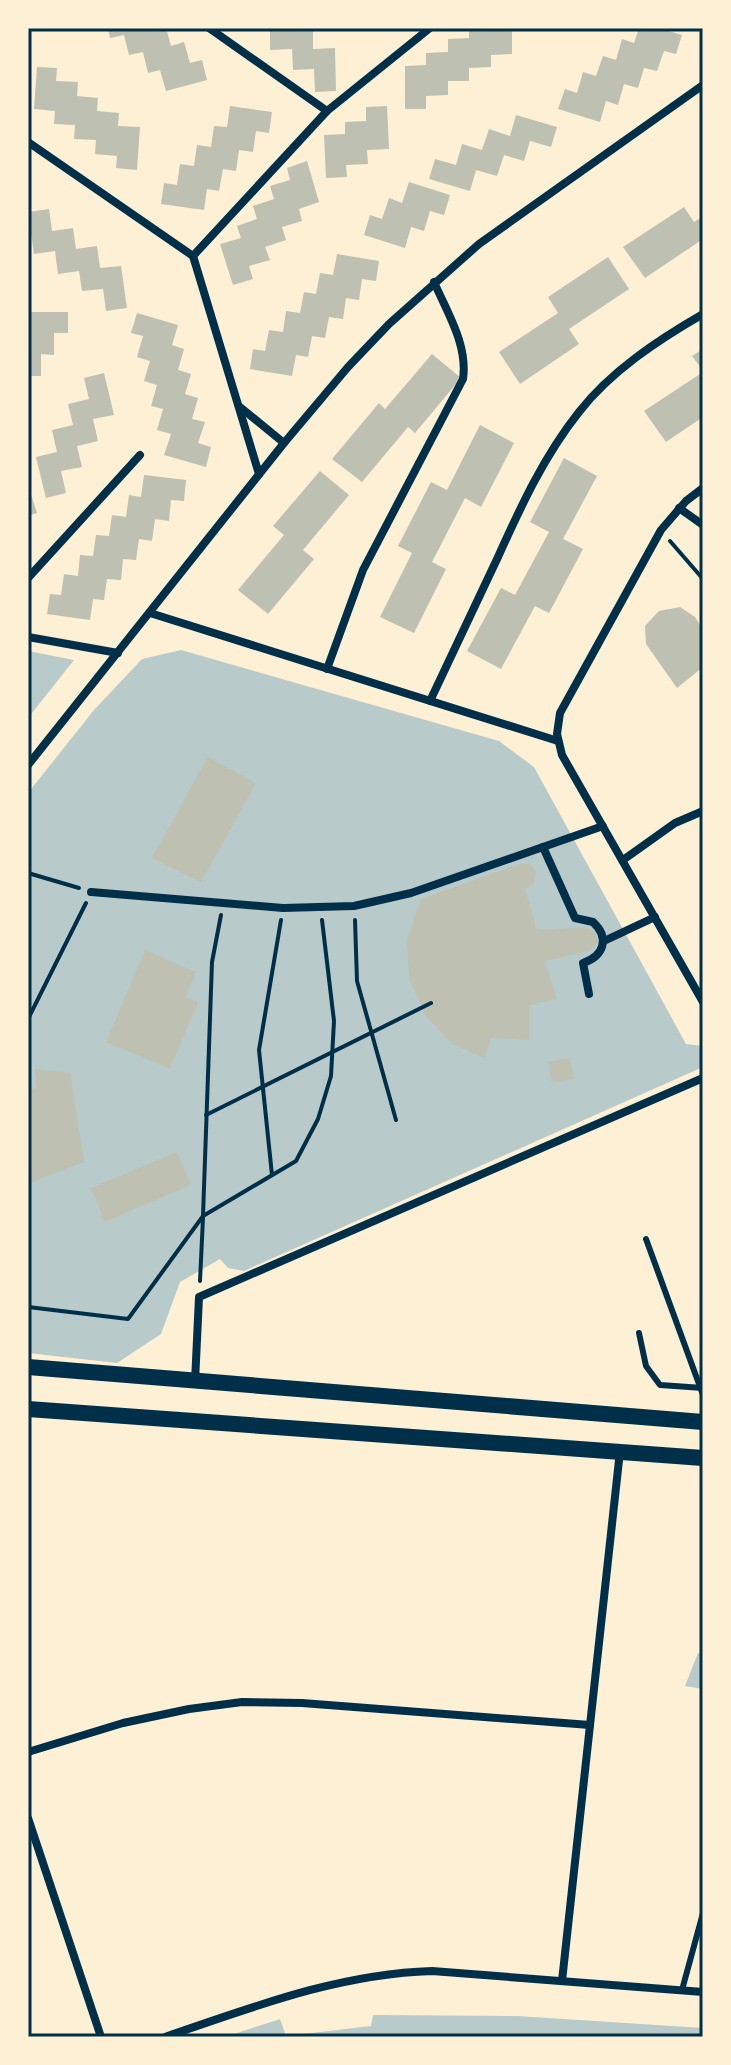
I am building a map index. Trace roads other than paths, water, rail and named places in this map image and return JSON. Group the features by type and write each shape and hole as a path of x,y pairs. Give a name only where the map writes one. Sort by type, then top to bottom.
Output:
{"main road":[{"path":"28,1367 703,1422"},
{"path":"28,1409 703,1458"}],"street":[{"path":"209,28 327,111"},
{"path":"193,256 327,111 430,28"},
{"path":"28,765 284,443 369,345 434,282 479,244 703,85"},
{"path":"28,142 193,256 259,474"},
{"path":"327,669 363,570 463,379 463,352 434,282"},
{"path":"430,701 533,482 561,436 580,411 617,373 703,314"},
{"path":"240,406 284,443"},
{"path":"28,578 140,455"},
{"path":"703,488 679,508 661,530 560,713 557,726 562,755 703,1002"},
{"path":"679,508 703,525"},
{"path":"150,613 558,741"},
{"path":"28,637 118,653"},
{"path":"623,860 675,823 703,811"},
{"path":"91,892 223,905 320,909 354,906 411,893 603,826"},
{"path":"543,847 575,918 593,922 604,941"},
{"path":"589,994 583,963 597,957 604,941 655,917"},
{"path":"195,1383 199,1297 703,1078"},
{"path":"562,1981 620,1450"},
{"path":"28,1752 123,1723 242,1702 302,1703 590,1725"},
{"path":"28,1818 101,2037"},
{"path":"165,2037 296,1992 393,1972 432,1971 703,1992"}],"lane":[{"path":"639,1333 646,1366 660,1385 702,1391 646,1239"},
{"path":"682,1990 703,1913"}]}
